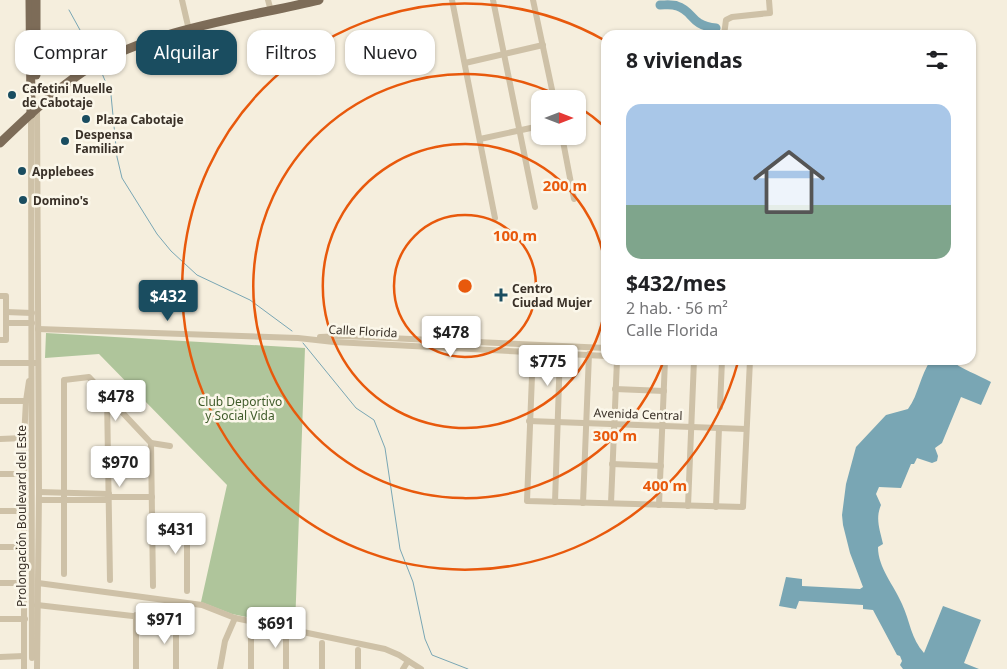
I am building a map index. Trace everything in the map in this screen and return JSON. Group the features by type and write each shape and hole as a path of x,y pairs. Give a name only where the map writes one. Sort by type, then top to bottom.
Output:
{"main road":[{"path":"30,0 34,111"},
{"path":"34,111 36,0"},
{"path":"189,30 319,0"},
{"path":"0,143 34,111 75,77 114,56 136,48"}],"street":[{"path":"182,0 189,30"},
{"path":"268,0 271,12"},
{"path":"452,0 495,218"},
{"path":"494,0 535,207"},
{"path":"533,0 552,90"},
{"path":"723,30 723,26 732,17 770,12 769,0"},
{"path":"465,62 543,45"},
{"name":"Prolongación Boulevard del Este","path":"34,111 32,323 35,363"},
{"path":"480,139 531,128"},
{"path":"564,145 574,199"},
{"name":"Prolongación Boulevard del Este","path":"32,669 35,363 38,329 34,222"},
{"path":"0,296 6,296 6,340 0,340"},
{"path":"6,312 32,313"},
{"path":"6,323 32,323"},
{"name":"Calle Florida","path":"38,329 298,338 334,342 601,355"},
{"name":"Calle Florida","path":"298,338 344,336 601,348"},
{"path":"533,352 527,501 740,508 744,504 750,365"},
{"path":"554,502 560,353"},
{"path":"583,502 589,354"},
{"path":"0,363 35,363"},
{"path":"24,669 24,438 26,401 35,363"},
{"path":"35,363 39,496 36,669"},
{"path":"611,503 616,365"},
{"path":"659,505 665,365"},
{"path":"688,506 694,365"},
{"path":"720,407 723,365"},
{"path":"64,574 64,380 89,377 151,443 170,446"},
{"path":"615,390 664,391"},
{"path":"106,397 110,580"},
{"path":"0,401 26,401"},
{"name":"Avenida Central","path":"530,421 746,430"},
{"path":"716,507 719,428"},
{"path":"0,438 24,438"},
{"path":"151,443 153,586"},
{"path":"612,464 661,466"},
{"path":"0,474 24,474"},
{"path":"39,496 152,497"},
{"path":"0,511 24,511"},
{"path":"152,516 187,519 187,591"},
{"path":"0,547 24,547"},
{"path":"38,582 202,604 235,618 385,649 421,669"},
{"path":"0,583 24,583"},
{"path":"37,605 176,621 176,669"},
{"path":"136,615 136,669"},
{"path":"220,669 225,641 235,618"},
{"path":"0,619 25,619"},
{"path":"251,625 251,669"},
{"path":"286,628 286,669"},
{"path":"322,643 322,669"},
{"path":"358,650 358,669"},
{"path":"0,656 24,656"},
{"path":"403,669 408,661"}],"green space":[{"name":"Club Deportivo y Social Vida","path":"46,333 305,348 295,627 232,614 201,602 227,485 99,354 45,358"}],"water":[{"path":"958,365 991,382 981,405 961,397 942,443 935,448 938,456 937,461 932,463 917,458 914,464 911,464 901,488 879,487 876,494 881,505 878,520 883,544 878,547 879,555 883,569 905,610 913,636 924,653 943,606 981,620 964,663 979,669 903,669 900,665 902,661 900,656 897,655 873,610 863,609 863,605 799,601 796,609 779,606 786,577 802,579 802,586 860,589 863,587 850,553 842,515 846,484 856,447 886,415 908,409 915,397 927,366"}],"waterway":[{"path":"660,5 682,8 701,24 716,28"},
{"path":"69,10 80,30"},
{"path":"103,75 111,95 117,157 122,178 157,234 171,251 197,275 250,300 292,331"},
{"path":"303,343 356,408 374,420 385,448 400,549 413,582 425,639 432,655 468,669"}],"place":[{"name":"Cafetini Muelle de Cabotaje","path":"12,95"},
{"name":"Plaza Cabotaje","path":"86,119"},
{"name":"Despensa Familiar","path":"65,141"},
{"name":"Applebees","path":"22,171"},
{"name":"Domino's","path":"23,200"},
{"name":"Centro Ciudad Mujer","path":"501,295"}]}
